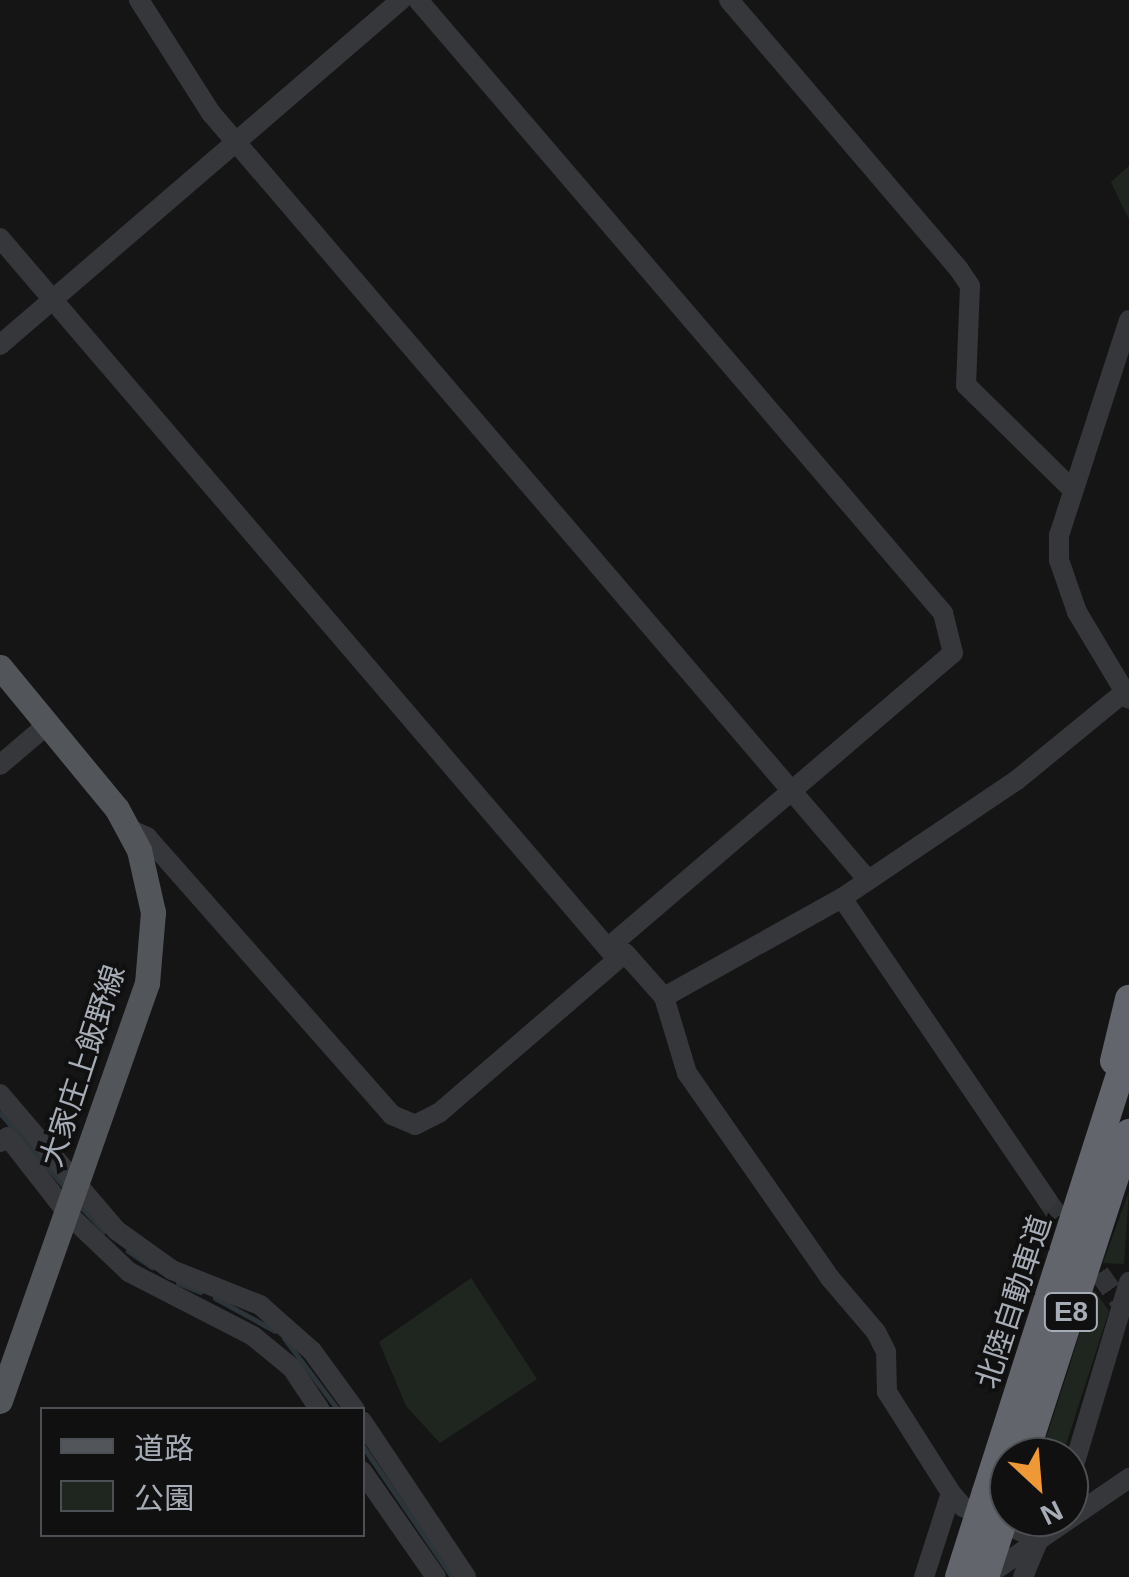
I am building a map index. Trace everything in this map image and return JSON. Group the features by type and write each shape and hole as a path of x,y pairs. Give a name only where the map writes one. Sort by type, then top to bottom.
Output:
{"highway":[{"path":"1080,1203 1129,999"},
{"name":"北陸自動車道","path":"1015,1437 1080,1203 1129,1046"},
{"name":"北陸自動車道","path":"1031,1437 1129,1133"},
{"name":"北陸自動車道","path":"958,1577 989,1516"},
{"name":"北陸自動車道","path":"985,1577 992,1537"}],"main road":[{"name":"大家庄上飯野線","path":"0,667 129,829 150,890 152,950 74,1201 0,1401"}],"street":[{"path":"138,0 236,142 868,880"},
{"path":"0,345 401,0"},
{"path":"129,829 147,837 392,1115 415,1125 439,1112 953,654 944,614 418,0"},
{"path":"730,0 958,268 970,286 966,384 1072,490"},
{"path":"0,238 612,954"},
{"path":"664,997 842,898 1017,780 1125,697 1077,612 1059,560 1072,490 1129,320"},
{"path":"0,765 48,724"},
{"path":"842,898 1048,1200"},
{"path":"612,954 625,953 664,997 688,1074 830,1278 876,1332 886,1352 887,1392 952,1493 963,1507 989,1513"},
{"path":"0,1094 26,1124 74,1201 128,1272 253,1336 292,1368 318,1407"},
{"path":"26,1124 4,1139 74,1201 172,1270 260,1306 289,1328 353,1407"},
{"path":"1084,1437 1125,1310 1129,1282"},
{"path":"365,1425 466,1577"},
{"path":"365,1475 436,1577"},
{"path":"1089,1504 1129,1478"},
{"path":"924,1577 952,1493"},
{"path":"985,1577 1039,1537"},
{"path":"1023,1577 1046,1537"}],"green space":[{"path":"1129,166 1129,220 1111,182"},
{"path":"1129,1191 1124,1264 1103,1263"},
{"path":"471,1278 537,1379 440,1443 406,1406 379,1342"},
{"path":"1094,1290 1109,1311 1068,1437 1046,1437"}],"waterway":[{"path":"0,1113 67,1190"},
{"path":"77,1203 104,1231"},
{"path":"128,1251 152,1267"},
{"path":"178,1283 200,1292"},
{"path":"215,1298 275,1331"},
{"path":"284,1338 336,1407"},
{"path":"365,1449 452,1577"}],"tunnel":[{"path":"1047,1200 1122,1305"}]}
